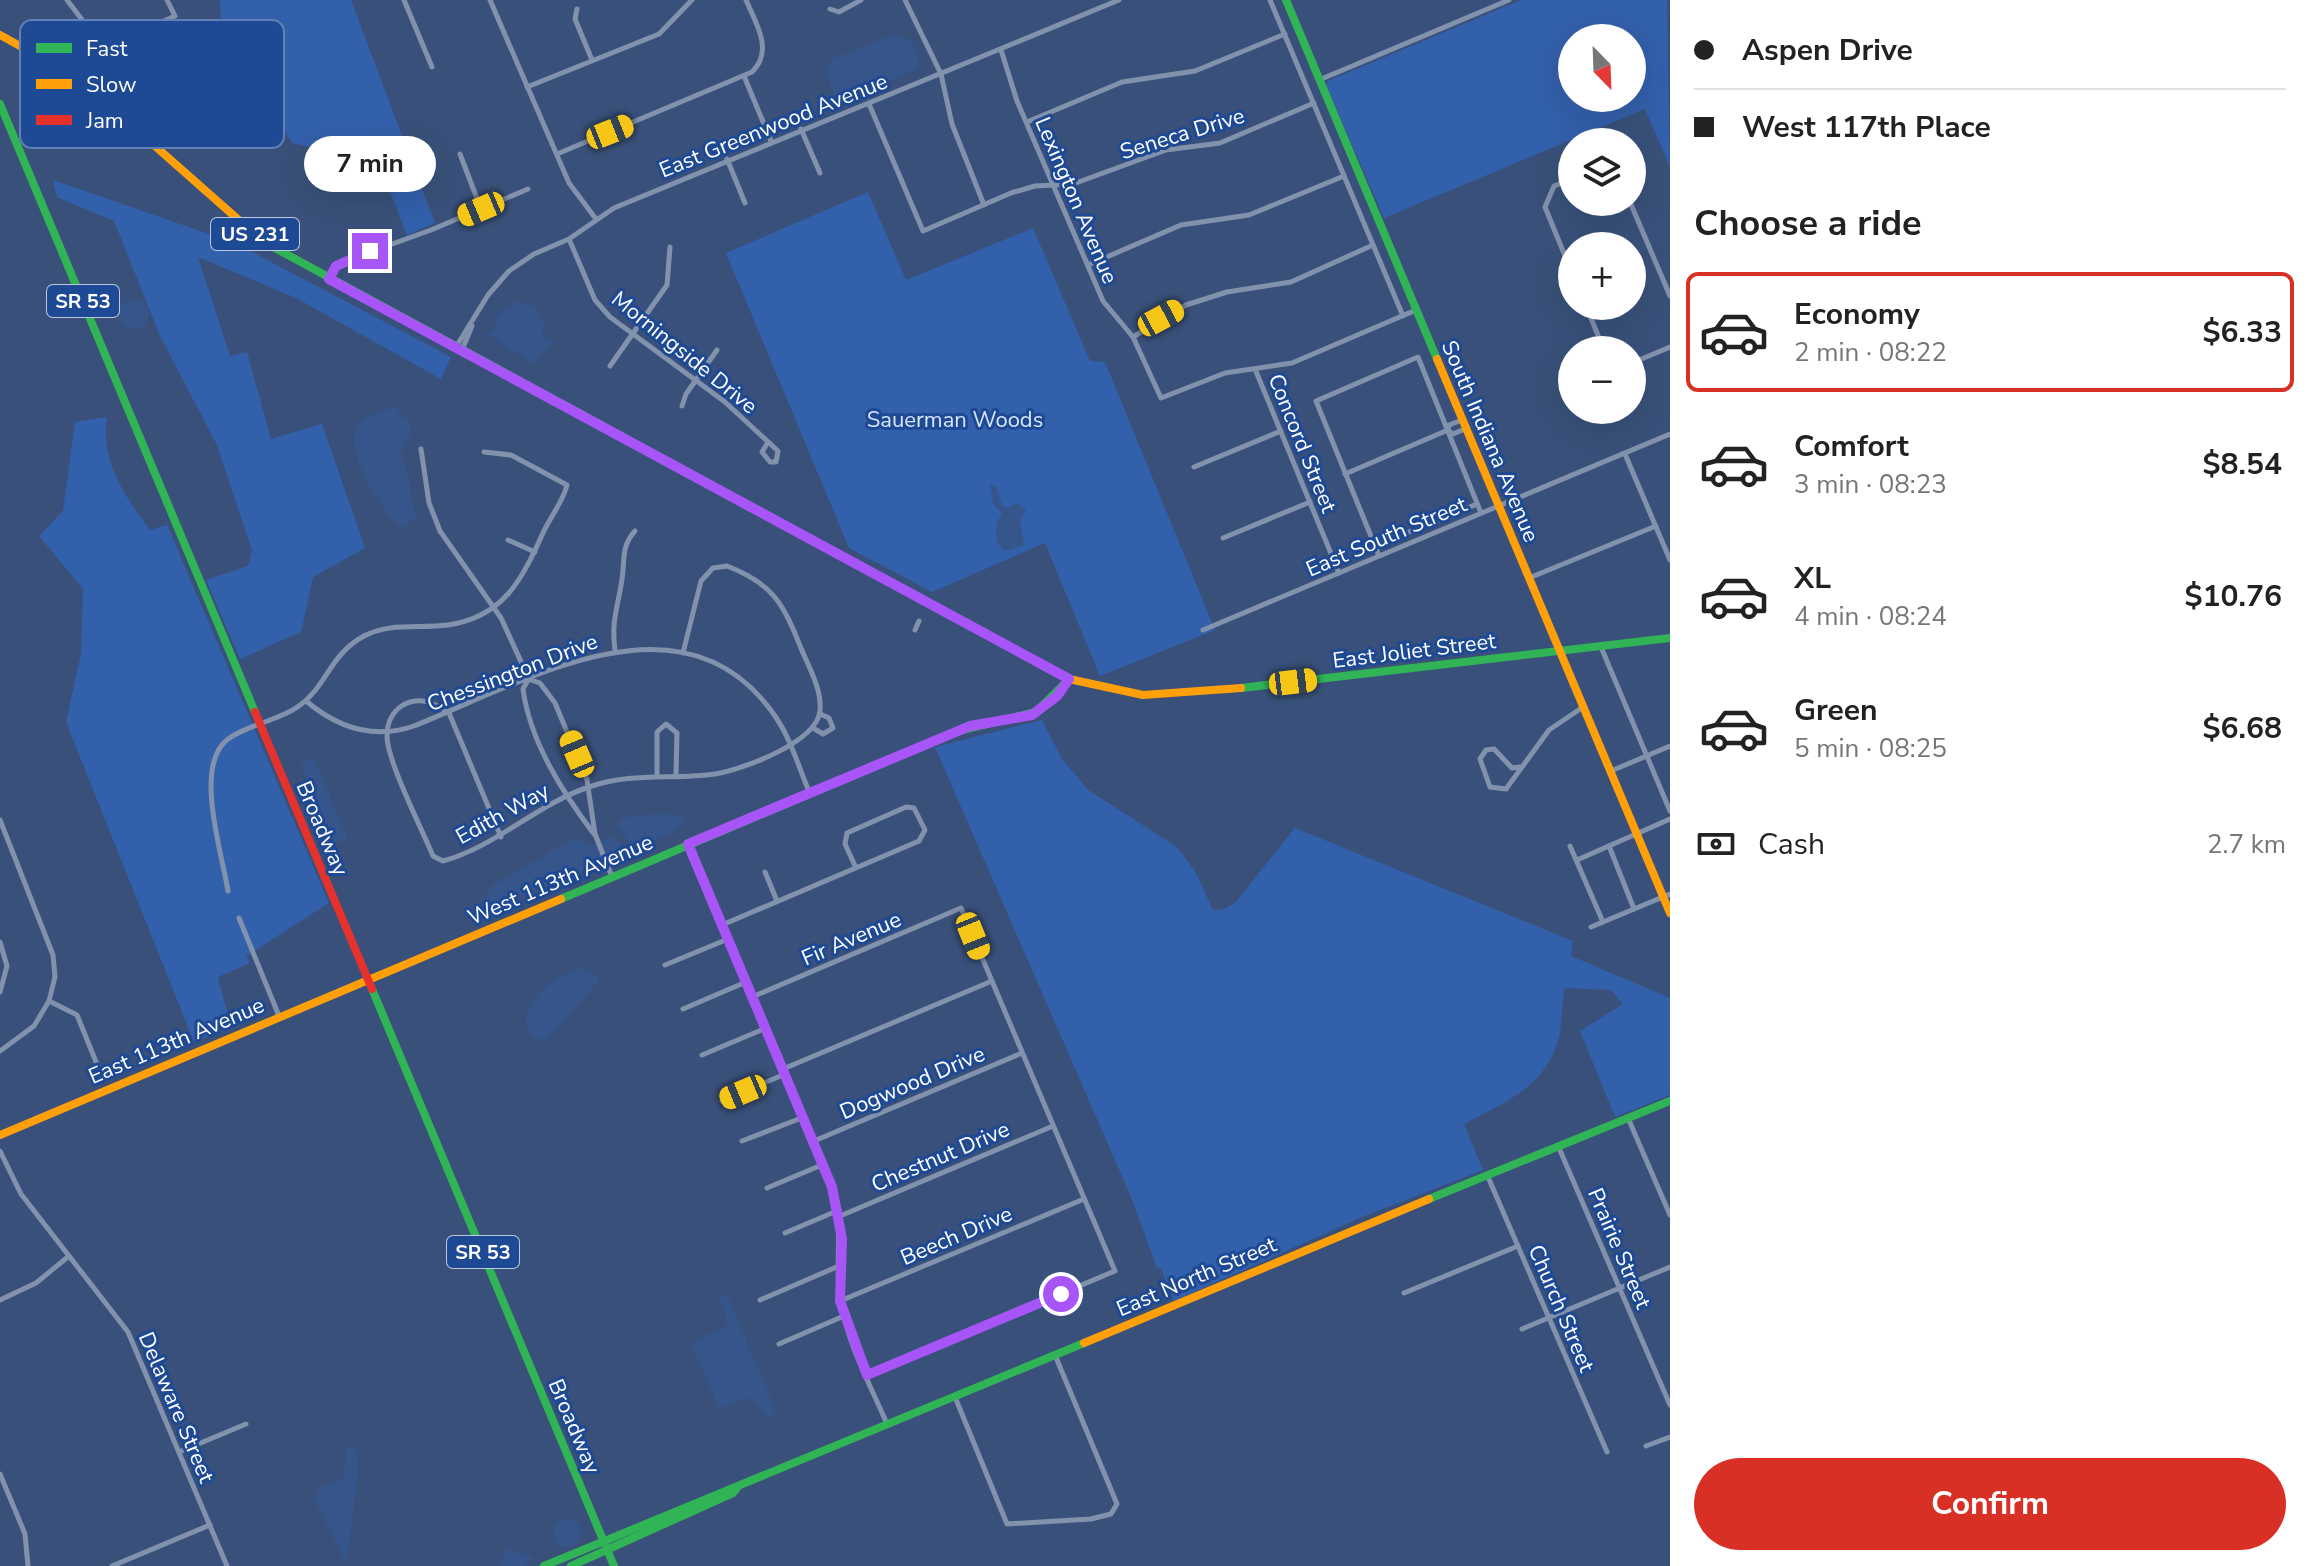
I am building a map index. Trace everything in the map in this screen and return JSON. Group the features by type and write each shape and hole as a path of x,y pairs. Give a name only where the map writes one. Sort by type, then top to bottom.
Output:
{"main road":[{"name":"South Indiana Avenue","path":"1286,0 1637,834 1667,895 1670,913"},
{"name":"US 231","path":"0,35 20,44"},
{"name":"Broadway","path":"0,104 614,1566"},
{"name":"US 231","path":"162,148 242,224 275,248 1069,679"},
{"name":"East Joliet Street","path":"1069,679 1112,693 1168,696 1670,638"},
{"name":"West 113th Avenue","path":"367,980 970,726 1032,715 1057,696 1069,679"},
{"name":"East 113th Avenue","path":"0,1135 367,980"},
{"name":"East North Street","path":"571,1566 733,1493 737,1488 1377,1218 1488,1177 1670,1101"},
{"name":"East North Street","path":"544,1566 730,1487 737,1488"}],"street":[{"path":"67,0 82,20"},
{"path":"166,20 175,16 167,0"},
{"path":"404,0 432,67"},
{"path":"490,0 557,154 580,201 596,219"},
{"path":"527,87 659,34 692,0"},
{"path":"557,154 744,76 758,66 763,39 746,0"},
{"path":"830,9 839,12 861,0"},
{"path":"905,0 941,74 952,124 984,205"},
{"name":"East Greenwood Avenue","path":"458,349 488,295 509,271 534,254 569,239 596,219 727,159 869,104 1119,0"},
{"path":"1270,0 1403,316"},
{"path":"1319,80 1509,0"},
{"path":"577,9 575,19 592,60"},
{"path":"1027,122 1122,82 1195,71 1285,34"},
{"name":"Lexington Avenue","path":"1001,50 1027,122 1103,301 1133,337 1161,398 1225,373 1255,369"},
{"path":"744,76 771,141"},
{"name":"Seneca Drive","path":"869,104 923,231 1035,186 1054,186 1097,177 1166,150 1220,143 1314,103"},
{"path":"801,129 820,173"},
{"path":"1333,149 1346,143"},
{"path":"460,154 481,209"},
{"path":"727,159 745,203"},
{"path":"1088,265 1181,225 1249,215 1344,176"},
{"path":"1558,184 1554,186 1545,207 1558,239"},
{"path":"329,279 336,266 345,261 528,189"},
{"path":"1636,216 1670,296"},
{"name":"Morningside Drive","path":"569,239 595,300 633,335 696,379 768,442"},
{"path":"1133,337 1186,305 1227,292 1291,282 1373,245"},
{"path":"610,366 667,285 670,247"},
{"path":"1255,369 1292,363 1416,310"},
{"path":"1646,357 1670,347"},
{"path":"682,406 696,379 717,350"},
{"path":"1379,556 1316,401 1418,357 1481,513"},
{"name":"Concord Street","path":"1255,369 1339,573"},
{"path":"1345,474 1448,430 1449,425 1465,424"},
{"path":"1194,467 1281,431"},
{"name":"East South Street","path":"1203,630 1670,434"},
{"path":"421,449 434,518 448,546 515,642 529,679 541,684 555,703 589,787 596,838"},
{"path":"228,891 209,778 219,749 228,740 306,701 337,656 366,635 388,627 450,625 493,607 522,580 567,485 511,455 484,452"},
{"path":"1625,454 1670,560"},
{"path":"1223,538 1310,502"},
{"path":"1375,546 1477,504"},
{"path":"1529,578 1656,526"},
{"path":"615,650 612,616 623,576 624,550 635,531"},
{"path":"508,540 535,552"},
{"name":"Edith Way","path":"387,733 388,746 433,856 448,860 501,837 566,796 589,787 657,774 720,773 790,746 813,728 820,714 818,688 782,603 766,586 732,568 713,568 703,577 683,653"},
{"path":"915,630 919,621"},
{"path":"1601,647 1670,811"},
{"name":"Chessington Drive","path":"306,701 347,728 387,733 449,713 587,656 615,650 650,648 683,653 718,666 746,684 776,718 810,794"},
{"path":"529,679 523,689 529,714 566,796 596,838 612,877"},
{"path":"387,733 395,711 413,701 434,703 449,713 501,837"},
{"path":"1520,767 1512,768 1494,749 1486,750 1480,759 1487,783 1497,790 1506,789 1549,730 1584,707"},
{"name":"Edith Way","path":"813,728 823,734 833,728 829,718 820,714"},
{"path":"657,774 657,732 666,724 677,733 676,775"},
{"path":"1611,771 1670,746"},
{"path":"722,925 856,868 924,838 925,830 914,808 906,807 847,833 845,844 856,868"},
{"path":"1577,860 1670,819"},
{"path":"0,820 53,955 54,985 49,1001 34,1026 0,1051"},
{"path":"688,844 824,1164 839,1213 840,1301 887,1425"},
{"path":"1570,846 1603,922"},
{"path":"1609,846 1634,909"},
{"path":"765,872 777,901"},
{"path":"1591,927 1667,895"},
{"name":"Fir Avenue","path":"752,997 961,908 992,981"},
{"path":"239,918 279,1016"},
{"path":"665,965 728,939"},
{"path":"0,942 7,966 0,991"},
{"path":"722,1101 992,981 1115,1271 867,1375"},
{"path":"683,1009 746,982"},
{"path":"49,1001 77,1015 103,1079"},
{"path":"702,1055 766,1028"},
{"name":"Dogwood Drive","path":"814,1141 1022,1053"},
{"path":"742,1141 804,1117"},
{"path":"1628,1118 1670,1215"},
{"name":"Chestnut Drive","path":"785,1233 1053,1126"},
{"name":"Prairie Street","path":"1559,1148 1670,1405"},
{"name":"Delaware Street","path":"0,1151 21,1194 128,1332 227,1566"},
{"path":"767,1188 824,1164"},
{"name":"Church Street","path":"1488,1177 1607,1452"},
{"name":"Beech Drive","path":"840,1301 1084,1199"},
{"path":"1404,1293 1518,1246"},
{"path":"0,1300 36,1283 69,1256"},
{"path":"760,1300 839,1266"},
{"path":"1522,1329 1670,1267"},
{"path":"779,1344 844,1316"},
{"path":"955,1397 1007,1524 1091,1519 1116,1509 1055,1355"},
{"path":"179,1452 246,1424"},
{"path":"1646,1446 1670,1437"},
{"path":"0,1474 25,1534 28,1566"},
{"path":"112,1566 210,1525"}],"green space":[{"path":"220,0 351,0 435,223 407,235 391,194 341,154 292,143 284,129 284,20 221,20"},
{"path":"1521,0 1667,0 1670,167 1646,111 1646,24 1558,24 1558,112 1638,112 1600,128 1558,128 1558,145 1384,218 1326,85 1328,81"},
{"path":"53,180 235,243 451,357 441,379 296,298 198,257 230,356 247,352 271,439 322,424 365,548 313,577 301,632 240,659 206,580 248,566 252,550 217,445 160,336 114,221 57,197"},
{"name":"Sauerman Woods","path":"868,192 906,280 1033,228 1090,361 1105,362 1215,630 1100,676 1045,543 932,592 849,548 726,253"},
{"path":"107,417 108,449 116,478 150,530 167,525 329,903 246,956 250,963 218,977 231,1027 194,1042 66,722 81,654 83,589 39,536 63,511 75,422"},
{"path":"1042,720 1062,759 1088,790 1177,847 1195,871 1213,910 1224,909 1236,902 1295,828 1573,941 1571,956 1670,998 1670,1095 1615,1117 1580,1031 1623,1004 1611,990 1565,988 1560,1032 1547,1066 1524,1090 1464,1124 1483,1170 1362,1217 1174,1301 1161,1269 1157,1268 1131,1197 935,747"}],"shaded area":[{"path":"893,35 914,46 919,55 918,68 842,102 836,98 825,72 834,58"},
{"path":"134,299 144,304 149,314 144,324 134,329 124,324 119,314 124,304"},
{"path":"513,301 535,306 547,328 543,328 542,337 553,340 534,365 488,334 497,329 496,318 503,309 512,311 510,305"},
{"path":"395,406 404,418 409,418 411,433 400,454 406,467 416,518 402,528 375,496 367,481 355,451 354,438 359,423"},
{"path":"990,483 997,487 1002,506 1006,508 1018,503 1026,510 1020,521 1024,545 1005,551 997,543 996,524 1002,513 993,504"},
{"path":"314,757 348,840 332,843 301,764"},
{"path":"679,815 688,821 668,835 634,848 616,825 623,818"},
{"path":"612,836 620,843 621,853 608,852 583,871 495,906 489,907 482,900 492,886 576,837 590,846"},
{"path":"582,967 599,977 599,981 547,1040 534,1038 527,1027 526,1016 530,1005 548,986"},
{"path":"722,1293 729,1299 776,1411 770,1420 752,1397 719,1408 692,1347 696,1340 728,1325 719,1296"},
{"path":"351,1444 358,1456 358,1471 347,1566 314,1498 321,1487 344,1477 346,1449"},
{"path":"567,1519 577,1523 581,1533 577,1543 567,1547 557,1543 553,1533 557,1523"},
{"path":"509,1548 533,1558 524,1566 500,1566"}],"traffic: fast":[{"path":"1286,0 1437,359"},
{"path":"0,104 255,712"},
{"path":"241,222 275,248 818,543"},
{"path":"1241,688 1670,638"},
{"path":"561,899 958,731 1036,712 1069,679"},
{"path":"372,989 614,1566"},
{"path":"1429,1199 1670,1101"},
{"path":"544,1566 1084,1343"},
{"path":"571,1566 733,1493 737,1488"}],"traffic: slow":[{"path":"0,35 20,46"},
{"path":"157,148 241,222"},
{"path":"1437,359 1670,913"},
{"path":"818,543 1069,679 1143,695 1241,688"},
{"path":"0,1135 561,899"},
{"path":"1084,1343 1429,1199"}],"traffic: jam":[{"path":"255,712 372,989"}],"route":[{"path":"370,251 336,266 329,279 1069,679 1057,696 1032,715 970,726 688,844 832,1187 839,1210 842,1239 840,1301 851,1340 867,1375 1061,1294"}]}
